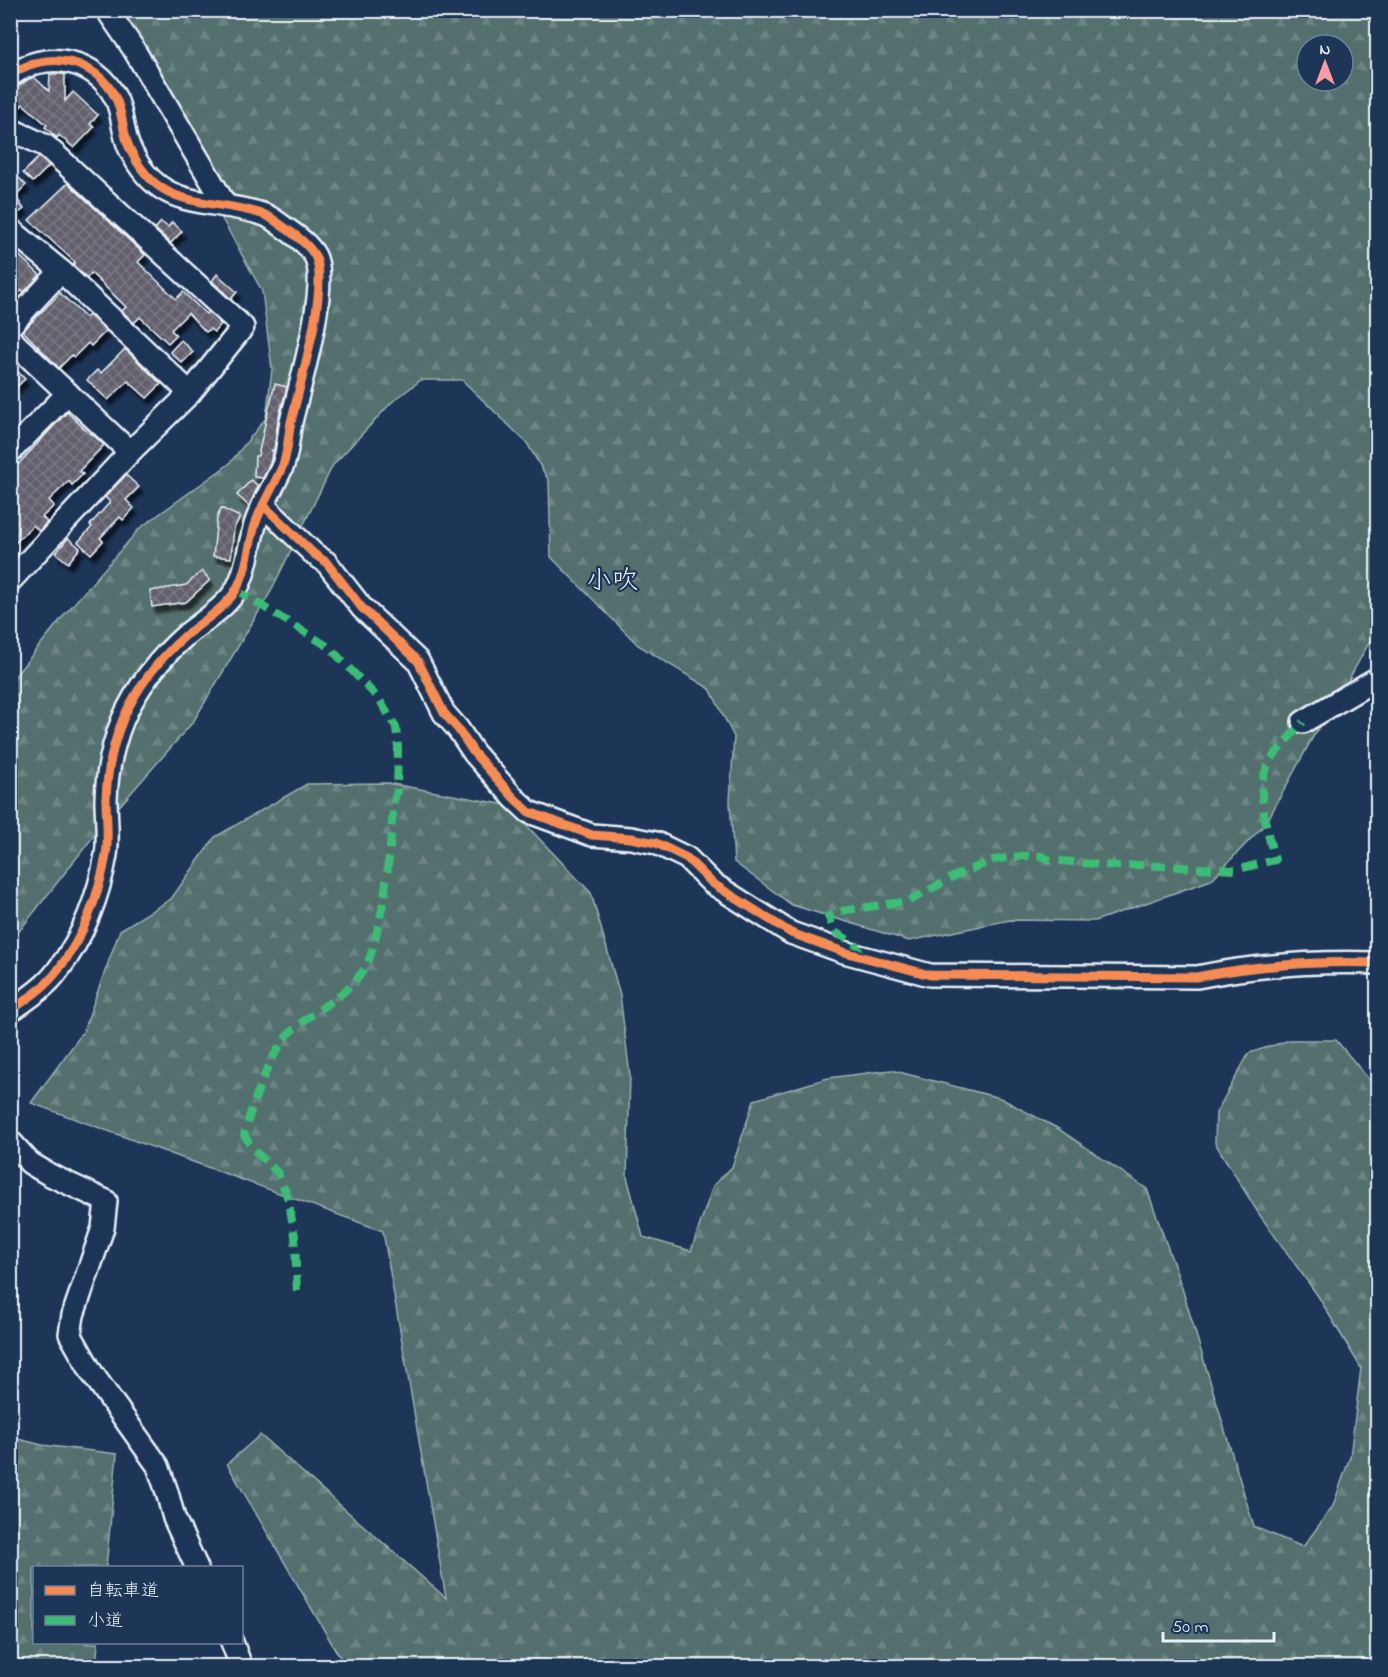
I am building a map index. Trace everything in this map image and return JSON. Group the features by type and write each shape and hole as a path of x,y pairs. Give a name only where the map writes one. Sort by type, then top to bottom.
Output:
{"street":[{"path":"107,10 133,48 225,206"},
{"path":"10,76 22,67 43,60 62,60 87,68 105,82 117,100 123,134 135,160 160,188 177,198 265,214 301,239 315,256 319,270 316,310 284,462 256,521 243,579 231,597 183,638 152,671 124,717 114,743 106,795 106,853 92,905 78,938 57,972 10,1011"},
{"path":"10,129 46,146 243,327 190,393 130,452 10,581"},
{"path":"10,229 61,271 190,393"},
{"path":"10,326 61,271"},
{"path":"10,339 130,452"},
{"path":"10,452 68,393"},
{"path":"263,505 314,554 326,562 362,608 418,662 444,713 474,753 529,812 592,835 631,838 656,843 687,858 712,883 791,933 844,952 930,975 1197,977 1236,969 1341,962 1377,963"},
{"path":"1303,722 1377,678"},
{"path":"10,1141 30,1163 106,1202 103,1228 73,1315 70,1334 92,1373 158,1466 174,1518 196,1566"},
{"path":"233,1644 241,1666"}],"green space":[{"path":"103,11 1377,11 1377,628 1266,823 1211,880 1095,921 1010,920 909,941 792,905 734,862 730,801 734,737 710,689 638,645 551,557 549,481 527,443 462,380 421,380 392,402 333,465 270,593 193,722 96,833 13,939 11,946 11,681 65,614 140,528 229,464 266,418 272,369 262,291 154,96"},
{"path":"387,783 507,805 591,893 620,995 630,1076 627,1177 643,1237 691,1251 713,1186 732,1167 754,1100 828,1078 891,1070 1000,1098 1057,1128 1147,1189 1182,1288 1254,1527 1303,1547 1333,1506 1350,1457 1361,1368 1318,1296 1259,1214 1215,1143 1216,1113 1249,1053 1290,1040 1336,1040 1377,1089 1377,1666 345,1666 227,1464 260,1435 446,1598 383,1231 31,1103 83,1032 120,930 171,899 215,837 307,784"},
{"path":"10,1437 42,1445 117,1454 106,1566 33,1566 33,1644 98,1644 96,1666 11,1666"}],"building":[{"path":"50,74 65,74 65,101 73,92 98,115 90,124 94,127 74,148 59,135 57,138 45,127 47,125 23,104 17,111 10,106 10,92 34,77 49,91"},
{"path":"39,157 49,166 33,182 23,173"},
{"path":"10,169 26,185 15,196 24,209 13,217 10,216"},
{"path":"68,183 145,255 138,262 176,299 183,292 206,314 208,312 221,324 214,332 210,329 206,332 188,313 171,330 176,335 168,343 140,317 134,323 122,311 126,307 91,273 87,278 73,265 75,262 29,220"},
{"path":"161,222 168,227 172,222 182,231 171,243 155,229"},
{"path":"10,247 40,275 24,292 22,290 10,302"},
{"path":"217,274 237,292 231,299 212,281"},
{"path":"60,293 86,318 89,315 106,331 91,346 88,343 59,368 23,331"},
{"path":"181,340 193,352 182,363 170,352"},
{"path":"125,349 161,384 147,398 128,381 108,400 87,380 97,370 101,373"},
{"path":"10,364 25,379 10,393"},
{"path":"275,384 287,387 278,420 274,450 272,450 271,460 263,478 254,477 255,456 258,456"},
{"path":"67,412 104,445 79,471 83,474 72,485 69,481 49,500 54,506 42,517 47,522 39,531 33,525 10,548 10,473"},
{"path":"126,475 139,487 126,500 134,508 123,520 120,517 100,538 103,541 91,554 78,542 110,502 105,497"},
{"path":"251,480 258,486 249,506 237,495"},
{"path":"221,508 240,517 234,528 231,558 213,556 217,518"},
{"path":"68,538 80,548 68,563 56,553"},
{"path":"202,571 210,580 186,602 152,607 150,591 186,585"}],"marked path":[{"path":"236,590 329,647 379,699 396,727 398,748 397,791 386,880 378,927 368,961 349,987 297,1026 281,1044 262,1082 244,1135 254,1150 278,1173 288,1199 295,1236 297,1295"},
{"path":"863,956 854,943 835,932 828,916 841,911 909,901 955,876 993,860 1041,856 1050,860 1117,866 1143,865 1235,870 1275,860 1262,800 1264,777 1275,755 1303,722"}],"cycle path":[{"path":"10,76 38,62 53,61 69,62 96,74 116,99 129,147 141,168 154,183 185,198 265,215 299,238 313,252 319,270 319,289 312,337 291,422 285,460 256,522 239,585 224,604 168,652 150,673 129,707 119,728 111,758 106,799 106,855 89,916 67,958 53,976 10,1011"},
{"path":"263,505 314,554 326,562 362,608 418,661 444,713 474,753 529,812 592,835 631,838 656,843 687,858 712,883 791,933 844,952 930,975 1197,977 1242,969 1287,965 1378,963"}],"district":[{"name":"小吹","path":"612,582"}]}
